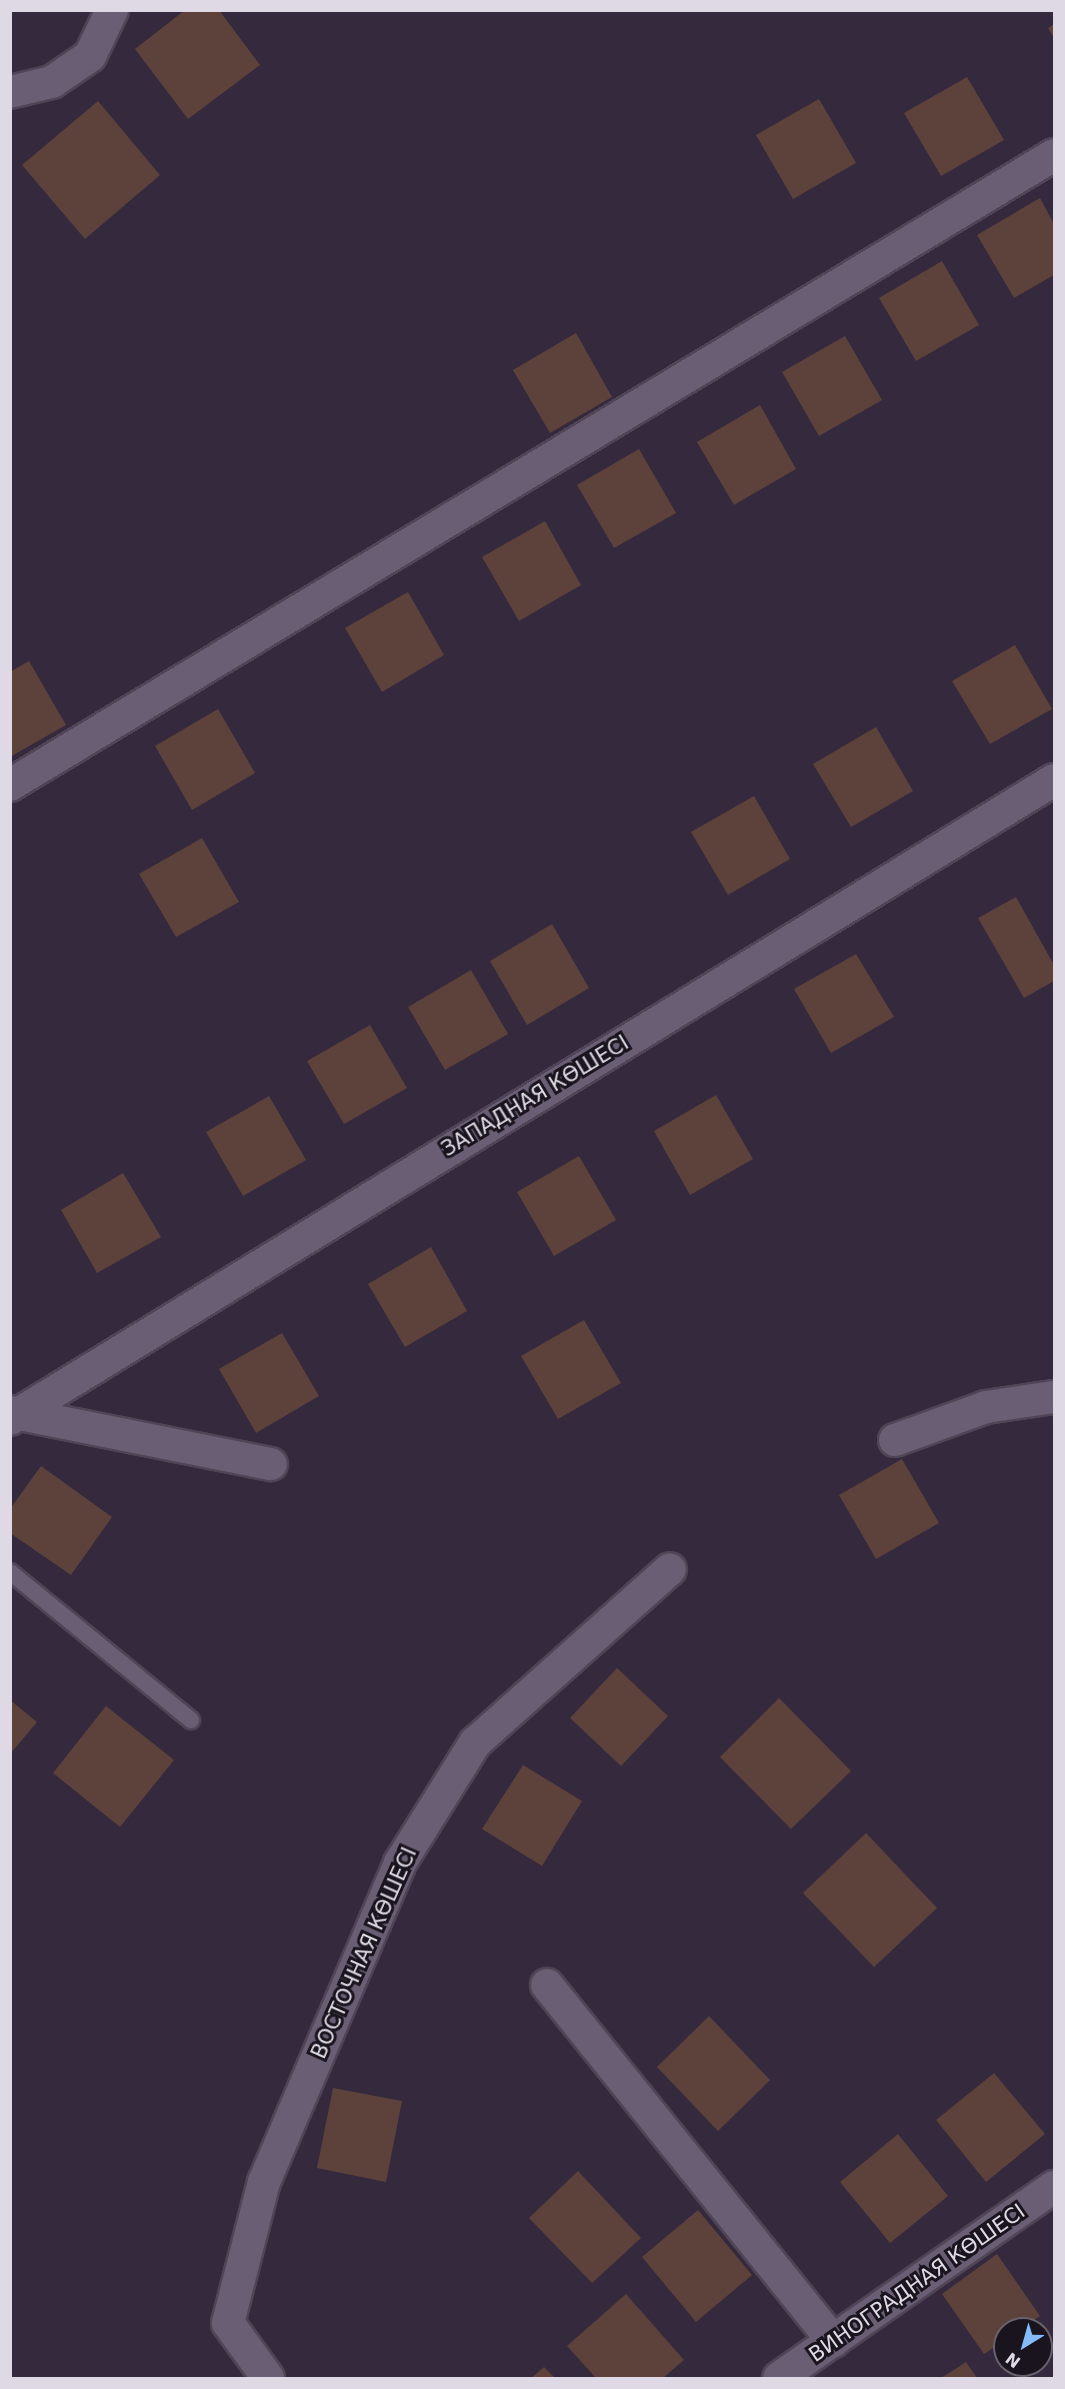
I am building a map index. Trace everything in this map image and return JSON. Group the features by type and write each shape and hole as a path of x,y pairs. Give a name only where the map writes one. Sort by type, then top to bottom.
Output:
{"street":[{"path":"10,92 52,82 90,56 112,10"},
{"path":"10,785 1054,155"},
{"name":"ЗАПАДНАЯ КӨШЕСІ","path":"12,1414 1054,780"},
{"path":"895,1440 986,1407 1054,1397"},
{"path":"12,1414 271,1464"},
{"name":"ВОСТОЧНАЯ КӨШЕСІ","path":"268,2379 228,2323 261,2193 400,1863 475,1743 670,1569"},
{"path":"547,1984 833,2341"},
{"name":"ВИНОГРАДНАЯ КӨШЕСІ","path":"779,2379 1054,2187"}],"lane":[{"path":"10,1572 191,1720"}],"building":[{"path":"185,10 219,10 260,65 188,119 135,49"},
{"path":"1054,24 1054,38 1048,28"},
{"path":"967,77 1004,140 941,176 904,113"},
{"path":"819,99 856,163 793,199 756,135"},
{"path":"98,101 160,175 85,239 22,165"},
{"path":"1040,198 1054,224 1054,275 1014,298 977,235"},
{"path":"942,261 979,325 916,361 879,298"},
{"path":"576,333 612,397 550,433 513,370"},
{"path":"845,336 882,400 819,436 782,372"},
{"path":"760,405 796,469 734,505 697,442"},
{"path":"639,449 676,513 614,548 577,485"},
{"path":"545,521 581,585 519,621 482,557"},
{"path":"408,592 444,655 382,692 345,628"},
{"path":"1015,645 1052,709 990,744 952,681"},
{"path":"29,661 66,725 10,757 10,672"},
{"path":"218,709 255,773 192,810 155,746"},
{"path":"876,727 913,791 851,827 813,764"},
{"path":"754,796 790,859 728,895 691,832"},
{"path":"202,838 239,902 176,937 139,874"},
{"path":"1016,897 1054,965 1054,981 1024,998 978,918"},
{"path":"552,924 589,988 527,1025 490,961"},
{"path":"856,954 894,1017 831,1053 794,989"},
{"path":"471,970 508,1034 445,1070 408,1007"},
{"path":"370,1025 407,1088 344,1124 307,1061"},
{"path":"716,1095 753,1159 690,1195 654,1131"},
{"path":"269,1096 306,1160 243,1196 206,1132"},
{"path":"579,1156 616,1220 554,1256 517,1192"},
{"path":"123,1173 161,1237 97,1273 61,1210"},
{"path":"431,1247 467,1311 405,1347 368,1284"},
{"path":"584,1320 621,1383 558,1419 521,1356"},
{"path":"282,1333 319,1396 256,1433 219,1369"},
{"path":"902,1459 939,1523 876,1559 839,1495"},
{"path":"41,1466 112,1517 71,1575 10,1533 10,1509"},
{"path":"617,1668 668,1716 621,1766 570,1718"},
{"path":"779,1698 851,1771 791,1829 720,1757"},
{"path":"10,1700 37,1722 10,1754"},
{"path":"106,1706 174,1760 120,1827 53,1773"},
{"path":"523,1765 582,1801 542,1866 482,1829"},
{"path":"866,1833 937,1908 874,1967 803,1893"},
{"path":"709,2016 770,2080 718,2131 657,2067"},
{"path":"994,2073 1045,2134 986,2182 936,2120"},
{"path":"333,2088 402,2101 386,2182 317,2168"},
{"path":"898,2134 948,2196 890,2243 840,2182"},
{"path":"578,2171 641,2238 592,2283 529,2218"},
{"path":"698,2210 752,2275 696,2322 642,2257"},
{"path":"997,2254 1040,2316 993,2317 993,2348 984,2354 942,2294"},
{"path":"626,2294 684,2360 663,2378 596,2378 567,2346"},
{"path":"966,2362 977,2378 941,2378"},
{"path":"544,2367 555,2378 531,2378"}]}
